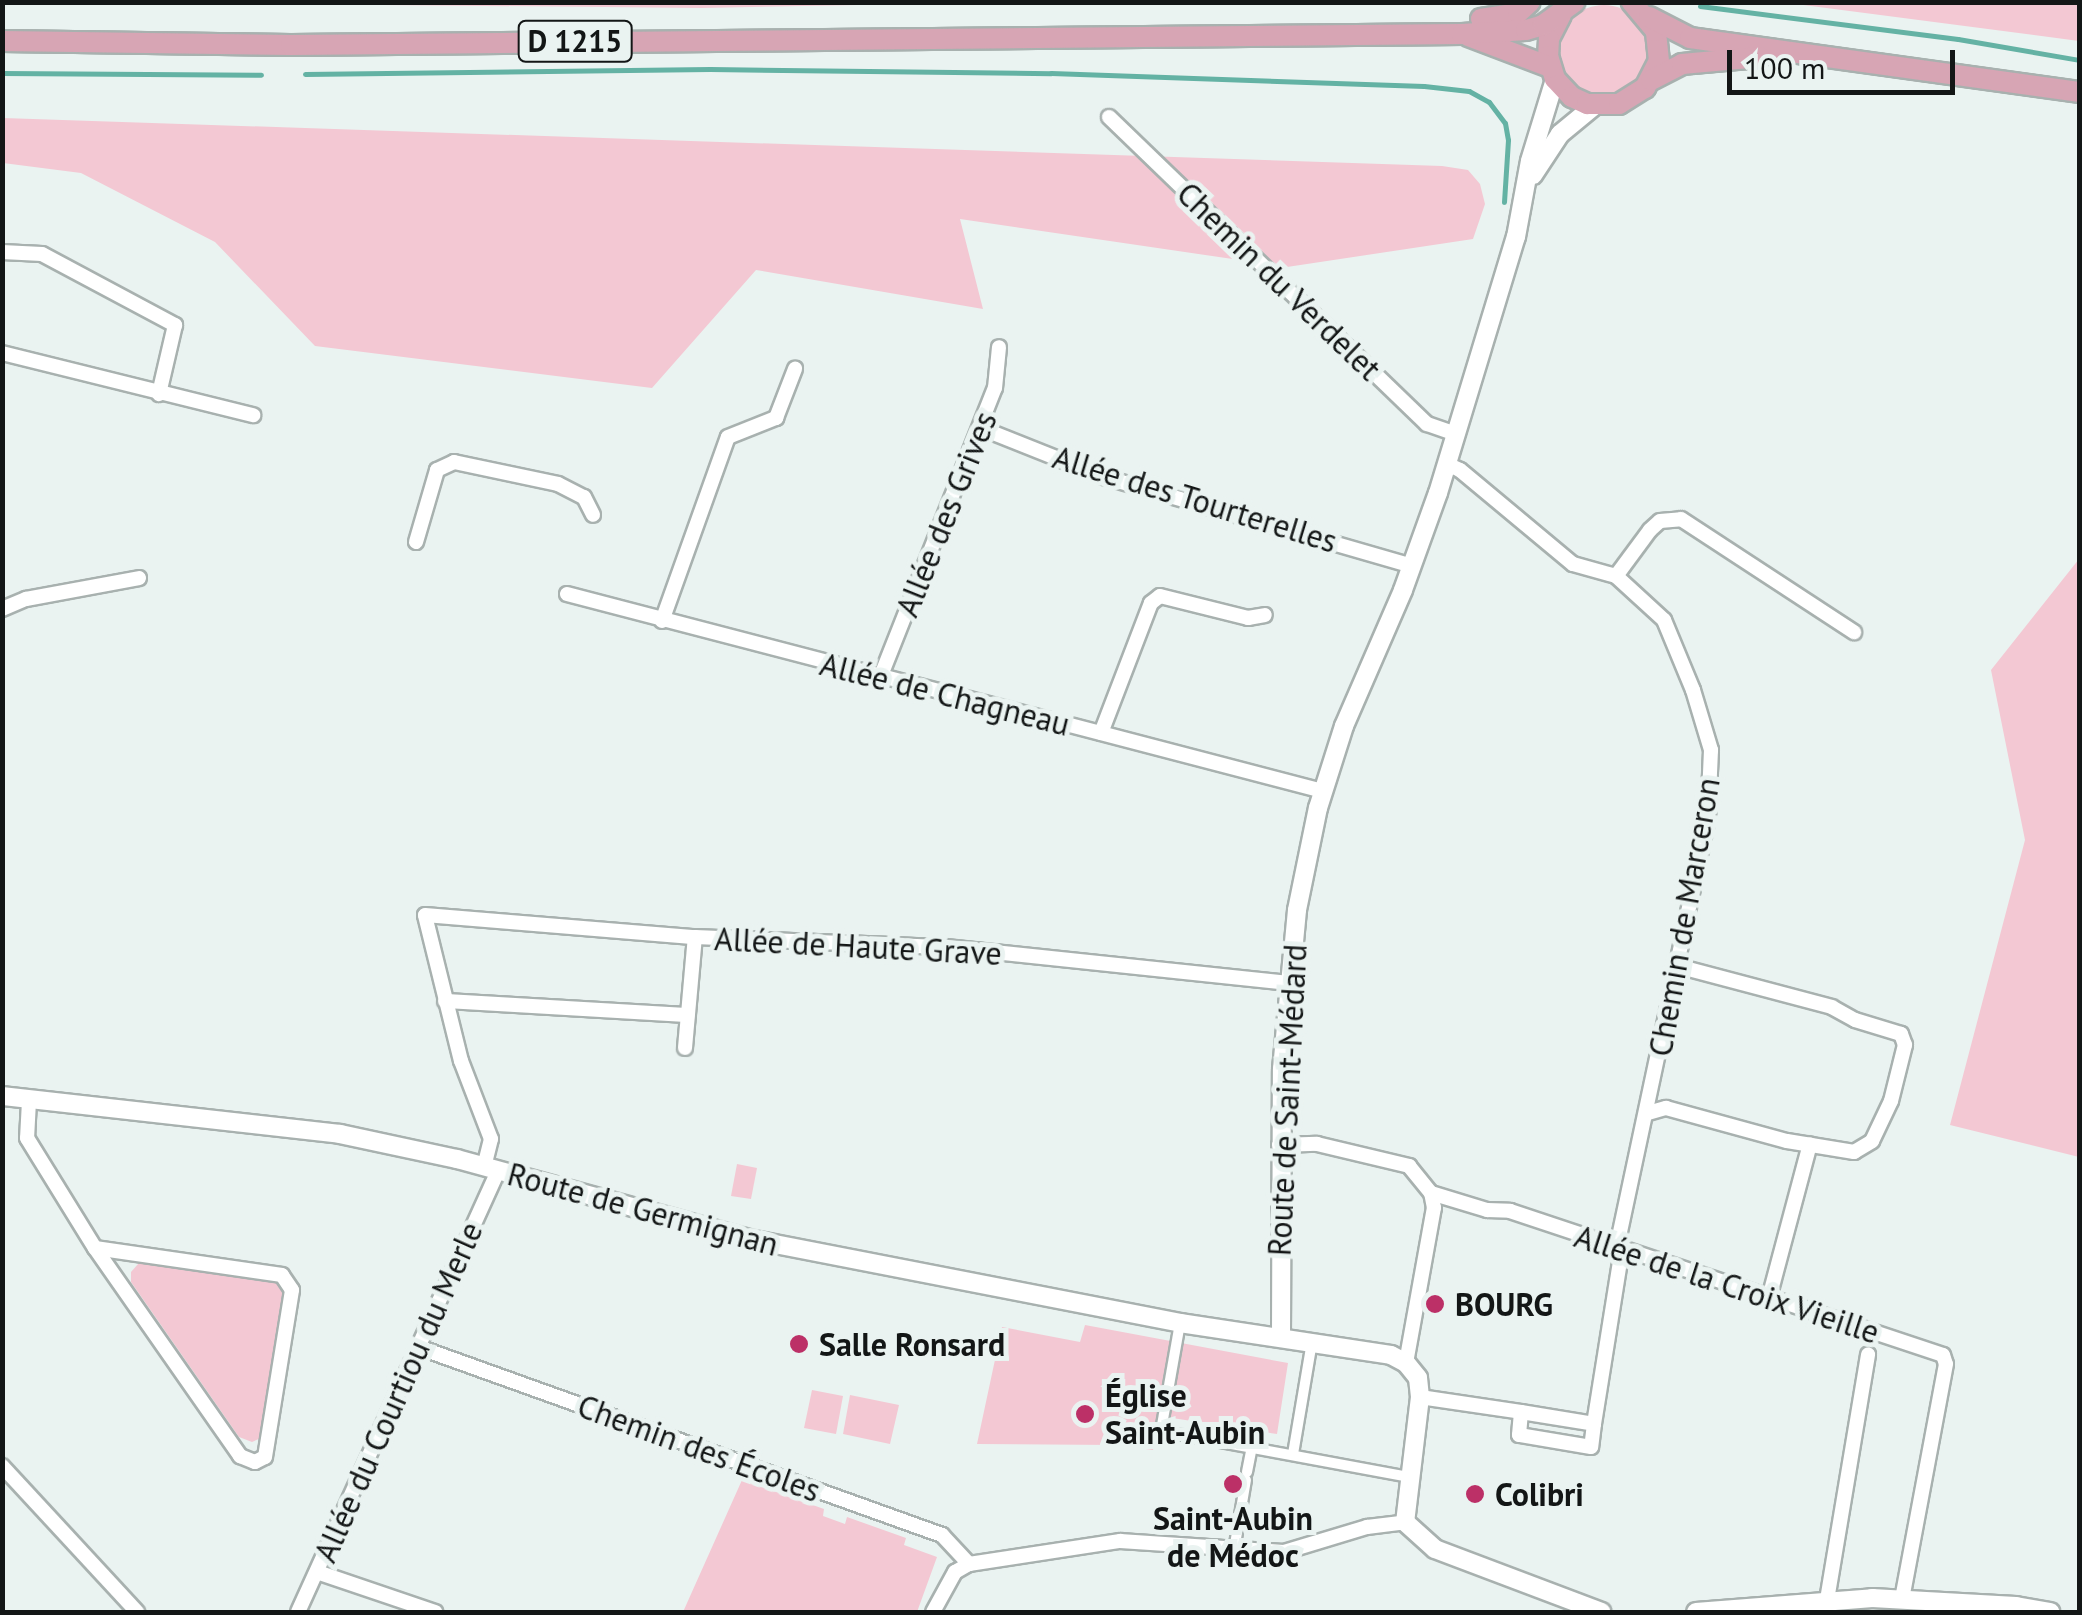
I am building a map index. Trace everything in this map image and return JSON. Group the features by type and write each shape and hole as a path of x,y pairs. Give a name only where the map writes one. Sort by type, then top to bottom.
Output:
{"main road":[{"path":"1319,32 1418,20 1504,17 1530,2"},
{"path":"1632,2 1649,17 1690,38 2080,92"},
{"path":"1569,6 1549,39 1553,73 1572,97 1594,106 1633,98 1651,80 1682,64 1817,56"},
{"name":"D 1215","path":"2,41 290,45 1319,32 1462,34 1526,30 1569,6"},
{"path":"1649,17 1660,46 1651,80"},
{"name":"D 1215","path":"1462,34 1553,73"}],"street":[{"name":"Route de Saint-Médard","path":"1281,1336 1279,1145 1289,983 1297,910 1322,791 1344,726 1412,566 1447,464 1516,237 1530,161 1553,73"},
{"name":"Route de Saint-Médard","path":"1526,188 1560,134 1594,106"},
{"name":"Chemin du Verdelet","path":"1109,117 1427,424 1456,434"},
{"path":"2,252 42,254 175,325 159,394"},
{"name":"Allée des Grives","path":"880,678 995,388 999,347"},
{"path":"2,353 254,415"},
{"path":"662,621 728,436 776,418 795,369"},
{"name":"Allée des Tourterelles","path":"980,428 1104,477 1412,566"},
{"path":"416,542 437,470 454,462 558,484 584,497 593,516"},
{"name":"Chemin de Marceron","path":"1447,464 1460,470 1573,564 1616,576 1664,620 1693,690 1711,750 1708,818 1620,1234 1622,1249 1594,1424"},
{"path":"1616,576 1660,521 1680,519 1854,632"},
{"path":"2,609 26,600 140,578"},
{"name":"Allée de Chagneau","path":"567,594 1322,791"},
{"path":"1101,733 1152,602 1160,596 1248,618 1265,615"},
{"name":"Allée de Haute Grave","path":"445,1001 425,915 695,937 946,947 1289,983"},
{"path":"685,1048 695,937"},
{"path":"1648,1113 1666,1108 1810,1144 1854,1152 1866,1149 1891,1101 1906,1045 1901,1034 1856,1020 1832,1007 1678,966"},
{"path":"491,1169 491,1139 460,1061 445,1001 688,1015"},
{"name":"Route de Germignan","path":"2,1096 340,1134 491,1169 749,1239 1180,1322 1281,1336"},
{"path":"29,1101 27,1138 95,1248 240,1456 255,1462 264,1457 292,1290 282,1276 95,1248"},
{"name":"Allée de la Croix Vieille","path":"1279,1145 1317,1144 1409,1166 1430,1193 1487,1210 1510,1211 1943,1355 1946,1364 1902,1600"},
{"path":"1769,1298 1810,1144"},
{"name":"Allée du Courtiou du Merle","path":"298,1612 418,1347 491,1169"},
{"path":"1406,1363 1434,1208 1430,1193"},
{"path":"1180,1322 1161,1431 1408,1477"},
{"path":"1281,1336 1391,1355 1406,1363 1418,1378 1420,1397 1405,1522"},
{"path":"1293,1454 1312,1342"},
{"name":"Chemin des Écoles","path":"418,1347 942,1535 968,1564"},
{"path":"1827,1600 1868,1354"},
{"path":"1420,1397 1522,1412 1594,1424 1590,1446 1518,1436 1522,1412"},
{"path":"1234,1550 1252,1446"},
{"path":"2,1466 137,1612"},
{"path":"933,1612 955,1572 968,1564 1120,1541 1284,1552 1367,1527 1405,1522 1435,1549 1602,1612"},
{"path":"317,1572 435,1612"},
{"path":"1696,1612 1827,1600 1902,1600 2050,1612"}],"shaded area":[{"path":"190,3 968,3 701,8"},
{"path":"1788,3 2079,3 2079,41"},
{"path":"1604,5 1622,8 1637,18 1647,33 1647,69 1637,84 1622,94 1604,97 1586,94 1571,84 1561,69 1558,51 1561,33 1571,18 1586,8"},
{"path":"3,118 1442,166 1468,170 1480,184 1485,204 1473,239 1287,267 960,219 983,309 756,270 652,388 315,346 215,242 81,173 3,163"},
{"path":"2079,559 2079,1157 1950,1125 2025,840 1991,670"},
{"path":"737,1164 757,1168 751,1199 731,1196"},
{"path":"139,1263 272,1280 281,1286 285,1296 261,1438 252,1442 239,1437 131,1282 131,1272"},
{"path":"1085,1325 1288,1363 1277,1434 1159,1416 1153,1450 1115,1445 977,1444 1002,1327 1080,1342"},
{"path":"812,1390 843,1396 836,1434 804,1428"},
{"path":"850,1395 899,1405 890,1444 843,1434"},
{"path":"742,1480 824,1509 823,1516 845,1524 847,1517 906,1538 904,1545 937,1557 917,1612 683,1612"}],"waterway":[{"path":"1700,6 1958,39 2080,60"},
{"path":"305,74 710,69 1051,73 1424,86 1469,91 1489,102 1505,123 1508,140 1504,202"},
{"path":"2,73 261,75"}],"place":[{"name":"BOURG","path":"1435,1304"},
{"name":"Salle Ronsard","path":"799,1344"},
{"name":"Église Saint-Aubin","path":"1085,1414"},
{"name":"Saint-Aubin de Médoc","path":"1233,1484"},
{"name":"Colibri","path":"1475,1494"}]}
